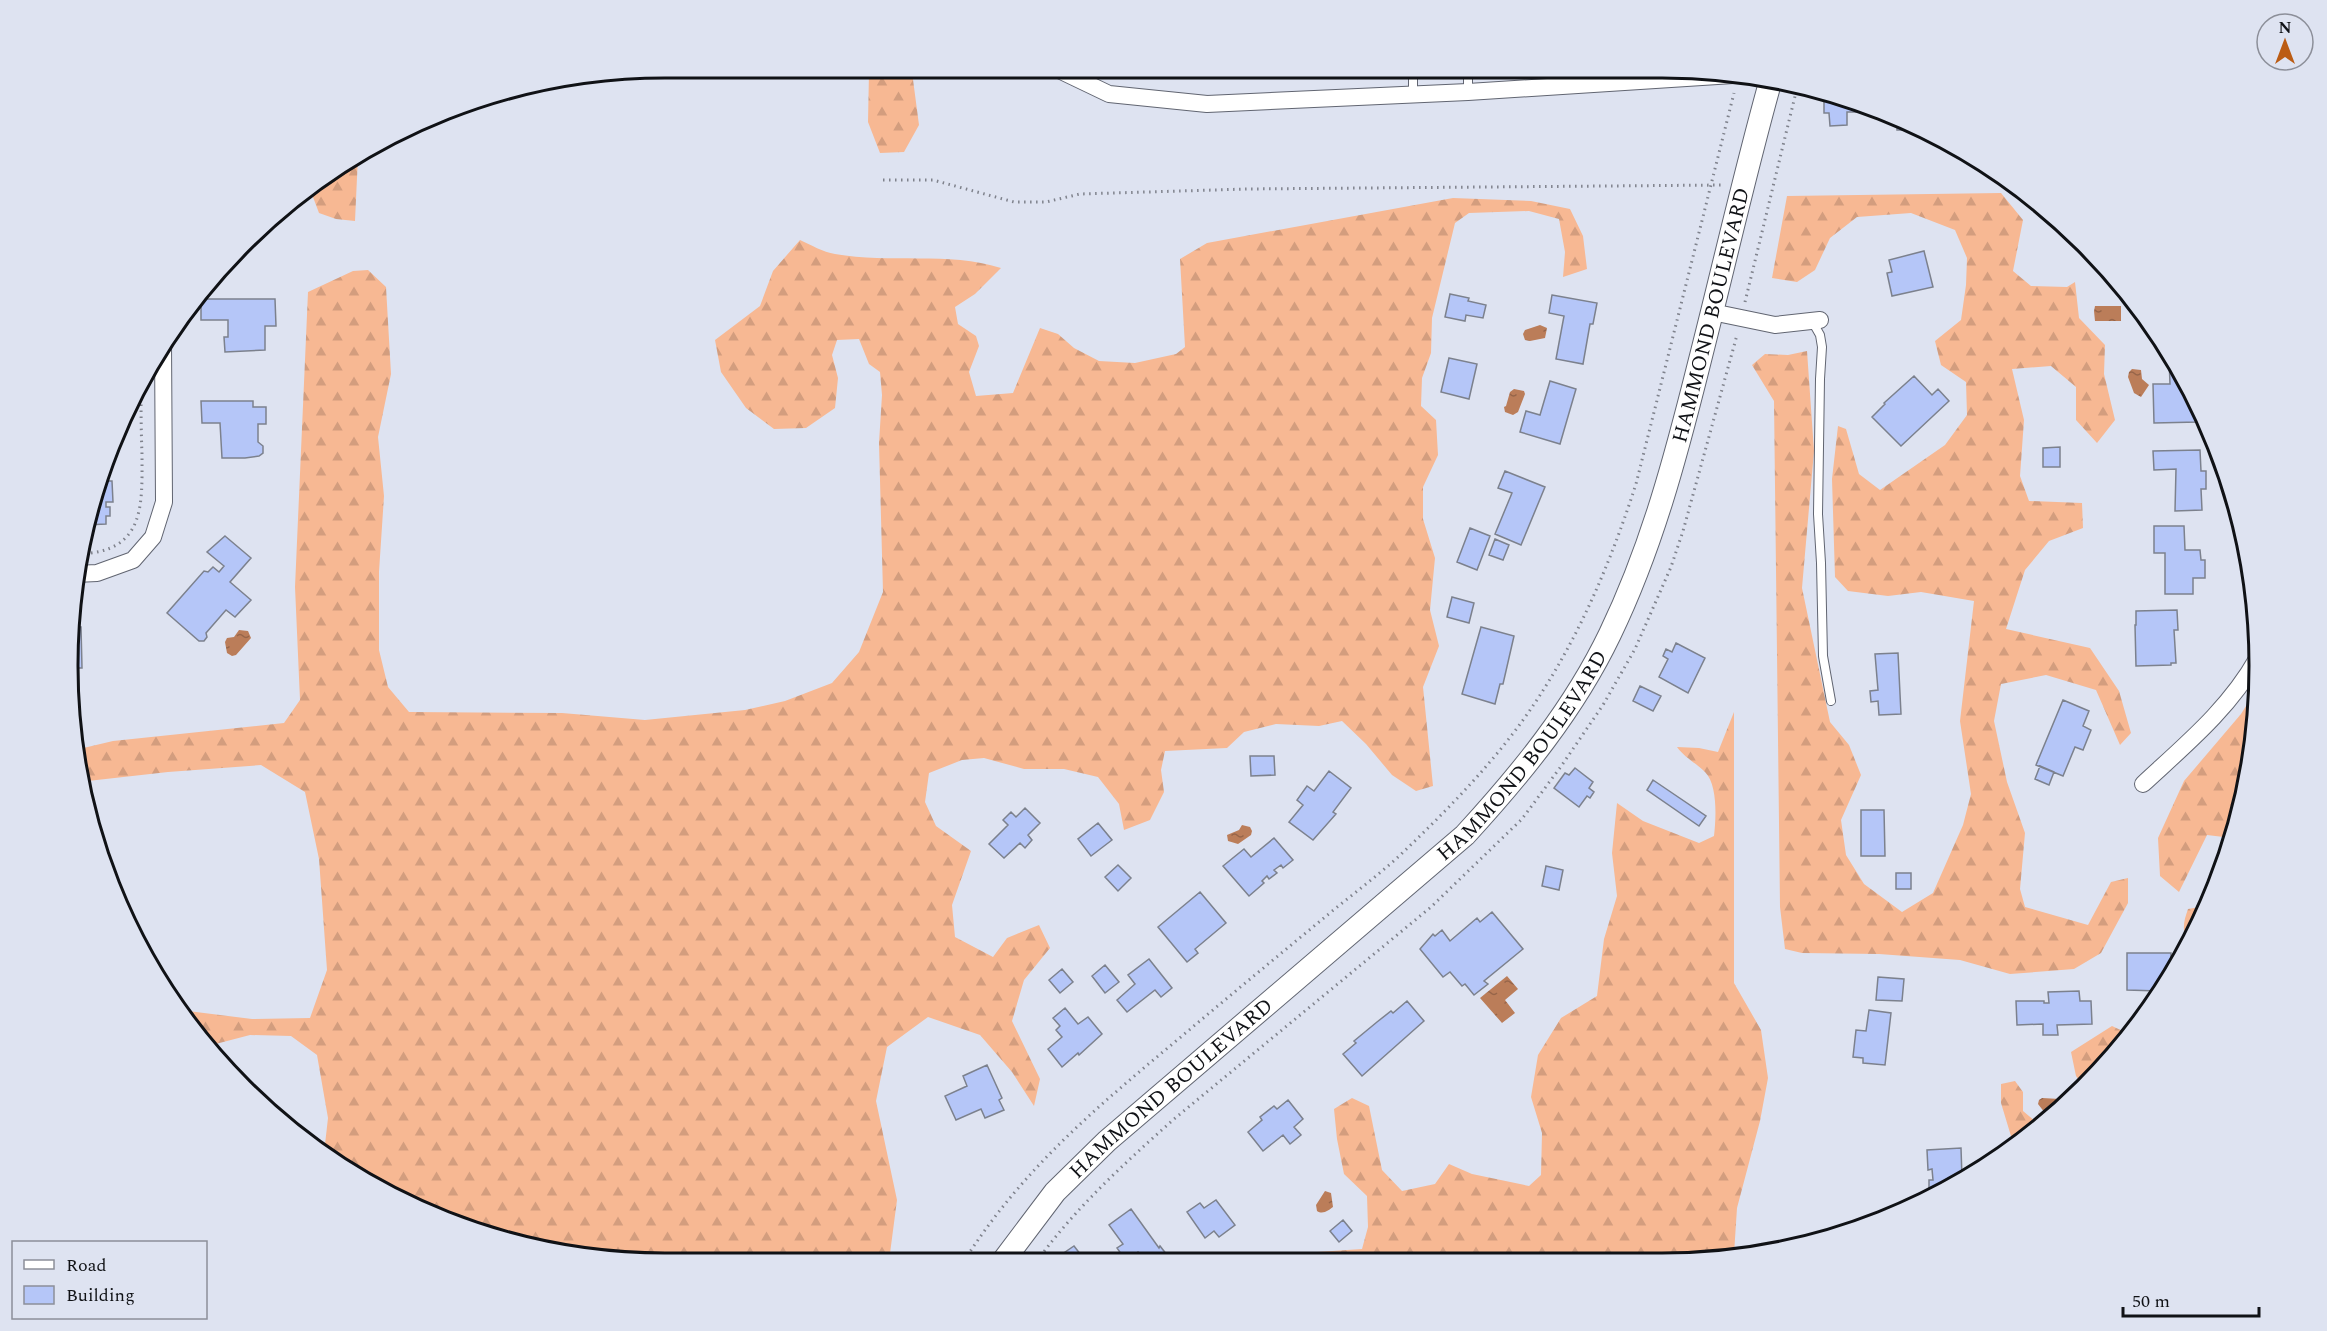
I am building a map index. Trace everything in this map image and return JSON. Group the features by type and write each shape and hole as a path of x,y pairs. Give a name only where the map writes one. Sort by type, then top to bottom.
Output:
{"street":[{"path":"1076,78 1109,94 1207,104 1723,81"},
{"name":"HAMMOND BOULEVARD","path":"1009,1253 1055,1192 1107,1141 1466,835 1511,784 1544,741 1589,672 1610,634 1654,527 1680,442 1768,88"},
{"path":"1712,312 1775,325 1816,321"},
{"path":"85,574 97,573 133,560 153,537 164,502 163,362"},
{"path":"2143,784 2215,717 2242,685 2249,673"}],"lane":[{"path":"1413,78 1413,95"},
{"path":"1468,78 1468,92"},
{"path":"1816,321 1822,347 1818,514 1822,656 1832,701"}],"path":[{"path":"969,1253 1014,1191 1077,1124 1394,861 1469,787 1505,743 1541,692 1573,639 1595,594 1618,540 1636,484 1712,185 1734,83"},
{"path":"1043,1253 1072,1216 1142,1148 1431,907 1472,869 1522,819 1603,705 1635,649 1671,567 1708,446 1796,94"},
{"path":"883,180 933,180 1014,202 1046,202 1080,194 1247,189 1743,186"},
{"path":"89,553 115,546 129,535 141,511 141,402"}],"green space":[{"path":"869,78 913,78 919,125 904,152 880,153 868,122"},
{"path":"358,166 355,221 336,219 319,213 313,197"},
{"path":"2001,193 2023,220 2013,271 2031,286 2067,287 2075,282 2079,318 2105,345 2104,374 2115,420 2097,443 2076,420 2076,387 2051,366 2012,369 2024,420 2020,476 2029,501 2082,503 2083,528 2049,541 2025,570 2006,629 2090,648 2119,691 2131,733 2120,745 2096,690 2046,675 2001,684 1994,721 2007,782 2025,833 2020,889 2025,907 2088,925 2111,882 2128,878 2128,903 2101,953 2074,969 2010,974 1960,960 1879,954 1802,953 1785,949 1780,907 1774,401 1752,365 1765,354 1788,355 1807,351 1814,451 1802,588 1830,722 1849,745 1861,775 1841,820 1846,855 1864,884 1902,912 1933,893 1963,825 1971,794 1960,721 1974,601 1921,592 1888,596 1848,591 1835,577 1832,479 1838,426 1846,429 1859,474 1880,490 1945,445 1967,415 1966,382 1941,365 1935,341 1961,320 1967,258 1955,230 1911,213 1857,217 1830,238 1815,270 1797,282 1772,278 1787,196"},
{"path":"1453,198 1531,201 1570,209 1583,236 1587,269 1563,277 1565,252 1559,219 1529,211 1469,213 1455,223 1432,318 1431,353 1422,378 1421,406 1436,420 1438,455 1423,487 1423,519 1435,558 1430,610 1439,646 1423,687 1433,786 1416,791 1392,775 1366,744 1342,721 1319,726 1276,724 1244,732 1227,748 1165,751 1161,770 1164,792 1150,820 1124,830 1119,804 1098,777 1064,769 1024,769 984,758 962,760 929,773 925,802 936,826 971,851 952,905 955,937 993,957 1007,938 1039,925 1050,948 1024,980 1012,1021 1040,1079 1034,1106 1012,1072 980,1035 928,1017 887,1047 876,1101 897,1200 890,1253 627,1252 551,1242 477,1222 406,1192 372,1174 325,1144 328,1118 317,1055 291,1036 250,1035 216,1044 199,1023 191,1011 252,1019 310,1018 327,970 319,859 305,792 261,765 89,781 84,748 113,741 284,723 300,700 295,587 308,292 353,271 368,270 386,287 391,374 378,437 384,496 379,572 379,650 388,687 409,712 562,713 645,720 745,710 785,701 832,683 859,652 883,592 879,443 882,395 880,372 869,364 859,339 837,340 832,355 838,378 835,408 806,428 774,429 746,408 721,372 715,340 760,306 773,271 800,240 835,254 856,257 960,260 1001,268 975,294 955,307 958,324 976,336 979,346 969,372 976,396 1013,393 1040,328 1058,334 1074,348 1099,361 1135,363 1176,354 1185,347 1180,259 1207,243"},
{"path":"2248,703 2238,780 2223,837 2207,835 2179,892 2160,876 2158,838 2184,781"},
{"path":"1734,712 1734,983 1761,1030 1768,1078 1760,1121 1737,1208 1734,1248 1661,1253 1315,1253 1362,1249 1368,1227 1367,1196 1344,1174 1337,1139 1334,1109 1352,1098 1369,1106 1382,1170 1402,1191 1435,1184 1449,1164 1472,1174 1529,1186 1541,1175 1542,1133 1531,1097 1538,1055 1561,1018 1597,996 1604,939 1617,896 1612,853 1617,803 1643,821 1699,843 1714,836 1715,802 1712,785 1705,772 1677,747 1718,752"},
{"path":"2196,908 2185,931 2185,918 2188,909"},
{"path":"2112,1026 2122,1031 2079,1079 2071,1052"},
{"path":"2015,1081 2023,1092 2023,1111 2034,1120 2011,1137 2001,1103 2001,1084"}],"water":[{"path":"2095,306 2121,306 2121,321 2095,321"},
{"path":"1540,325 1547,328 1545,338 1525,340 1523,334 1525,330"},
{"path":"2132,369 2141,370 2142,379 2149,385 2141,397 2134,393 2128,377"},
{"path":"1514,389 1524,391 1525,394 1518,412 1513,415 1505,412 1504,407 1510,392"},
{"path":"239,630 248,631 251,638 236,655 232,656 227,653 225,642 227,638 234,637"},
{"path":"1242,825 1250,827 1251,835 1238,844 1228,841 1227,835 1239,830"},
{"path":"1507,976 1518,989 1505,1000 1515,1013 1502,1023 1480,998"},
{"path":"2042,1098 2058,1099 2044,1111 2038,1104"},
{"path":"1325,1191 1331,1193 1333,1207 1326,1212 1319,1212 1316,1205"}],"building":[{"path":"1824,101 1858,112 1847,112 1847,125 1830,126 1829,113 1824,113"},
{"path":"1924,251 1933,287 1892,296 1887,273 1892,272 1889,260"},
{"path":"1450,294 1486,305 1483,318 1466,315 1465,321 1445,317"},
{"path":"1552,295 1597,303 1593,324 1590,324 1583,364 1556,359 1564,316 1549,313"},
{"path":"206,299 275,299 276,326 265,326 265,350 225,352 224,337 228,337 228,320 201,320 201,306"},
{"path":"1449,358 1477,364 1469,399 1441,392"},
{"path":"2170,371 2195,422 2154,423 2153,384 2170,384"},
{"path":"1914,376 1932,395 1938,389 1949,401 1901,446 1872,417"},
{"path":"1550,381 1576,389 1560,444 1520,432 1526,411 1540,415"},
{"path":"201,401 253,401 253,407 266,407 266,424 258,424 258,442 263,446 263,453 259,456 245,458 222,458 220,423 202,423"},
{"path":"2060,447 2060,467 2043,467 2043,448"},
{"path":"2200,450 2201,471 2206,471 2206,489 2201,489 2202,510 2175,511 2176,469 2154,470 2153,451"},
{"path":"1505,471 1545,487 1521,545 1495,534 1512,493 1498,488"},
{"path":"108,481 112,481 113,502 106,502 106,507 110,507 110,516 106,516 106,524 95,525"},
{"path":"2154,526 2184,526 2185,550 2200,550 2201,560 2205,560 2205,578 2193,578 2193,594 2165,594 2165,553 2154,553"},
{"path":"1470,528 1490,536 1477,570 1457,562"},
{"path":"225,536 251,558 230,582 251,600 235,617 226,610 206,633 207,637 204,641 199,641 167,613 204,571 208,572 213,567 219,572 224,566 207,552"},
{"path":"1495,539 1509,545 1503,560 1489,555"},
{"path":"1452,597 1474,603 1469,623 1447,617"},
{"path":"2177,610 2178,630 2174,630 2176,663 2136,666 2136,611"},
{"path":"79,627 81,627 82,668 78,668"},
{"path":"1481,627 1514,636 1503,684 1500,684 1495,704 1462,694"},
{"path":"1676,643 1705,658 1688,693 1659,677 1668,659 1663,656 1666,649 1672,652"},
{"path":"1898,653 1901,714 1879,715 1878,701 1871,702 1870,691 1878,690 1875,654"},
{"path":"1640,686 1661,696 1653,711 1633,701"},
{"path":"2063,700 2089,711 2083,726 2091,730 2083,750 2075,747 2063,776 2036,765"},
{"path":"1250,756 1274,756 1275,775 1251,776"},
{"path":"2040,766 2054,772 2049,785 2035,779"},
{"path":"1575,768 1593,782 1589,788 1594,792 1590,798 1587,796 1579,807 1554,788 1565,773 1569,775"},
{"path":"1329,771 1351,788 1333,812 1336,814 1313,840 1289,822 1303,805 1297,800 1307,786 1314,791"},
{"path":"1653,780 1706,816 1699,826 1647,790"},
{"path":"1025,808 1040,823 1028,835 1032,840 1025,848 1020,843 1004,858 989,844 1008,825 1003,820 1011,812 1016,817"},
{"path":"1861,810 1884,810 1885,856 1861,856"},
{"path":"1098,823 1112,840 1091,856 1078,839"},
{"path":"1274,838 1293,860 1283,868 1281,865 1274,870 1277,873 1269,879 1267,876 1262,881 1264,883 1249,896 1223,866 1244,849 1251,857"},
{"path":"1118,865 1131,878 1118,891 1105,877"},
{"path":"1546,866 1563,870 1559,890 1542,886"},
{"path":"1896,873 1911,873 1911,889 1896,889"},
{"path":"1200,892 1226,923 1195,949 1198,953 1187,962 1158,927"},
{"path":"1492,912 1523,949 1484,981 1488,984 1474,995 1465,984 1462,986 1450,972 1443,977 1420,949 1433,934 1435,936 1442,930 1450,941 1477,918 1480,922"},
{"path":"2127,953 2171,953 2170,959 2151,991 2127,990"},
{"path":"1149,959 1172,988 1161,997 1155,990 1127,1012 1117,1000 1135,984 1128,975"},
{"path":"1105,965 1119,982 1105,993 1092,976"},
{"path":"1062,969 1073,982 1060,993 1049,980"},
{"path":"1878,977 1904,979 1902,1001 1876,1000"},
{"path":"2079,991 2080,1001 2091,1001 2092,1024 2057,1025 2058,1035 2043,1035 2043,1024 2017,1025 2016,1001 2049,1003 2048,992"},
{"path":"1407,1001 1424,1021 1362,1076 1343,1054 1356,1043 1354,1041"},
{"path":"1065,1008 1078,1024 1088,1017 1102,1034 1062,1067 1048,1049 1062,1037 1056,1030 1060,1026 1053,1018"},
{"path":"1869,1010 1891,1013 1885,1065 1863,1063 1863,1058 1853,1057 1856,1030 1866,1031"},
{"path":"987,1065 1002,1098 999,1100 1004,1110 985,1118 981,1109 956,1120 945,1096 967,1086 963,1076"},
{"path":"1288,1100 1303,1119 1294,1127 1301,1135 1290,1144 1283,1135 1263,1151 1248,1132 1262,1120 1260,1117 1274,1106 1277,1109"},
{"path":"1961,1148 1962,1170 1929,1188 1929,1180 1933,1180 1932,1169 1928,1170 1927,1150"},
{"path":"1216,1200 1235,1225 1219,1237 1214,1231 1205,1238 1187,1212 1200,1203 1204,1208"},
{"path":"1131,1209 1159,1248 1160,1246 1166,1253 1120,1253 1117,1248 1123,1244 1109,1225"},
{"path":"1343,1220 1352,1231 1339,1242 1330,1231"},
{"path":"1074,1246 1079,1253 1064,1253"}]}
